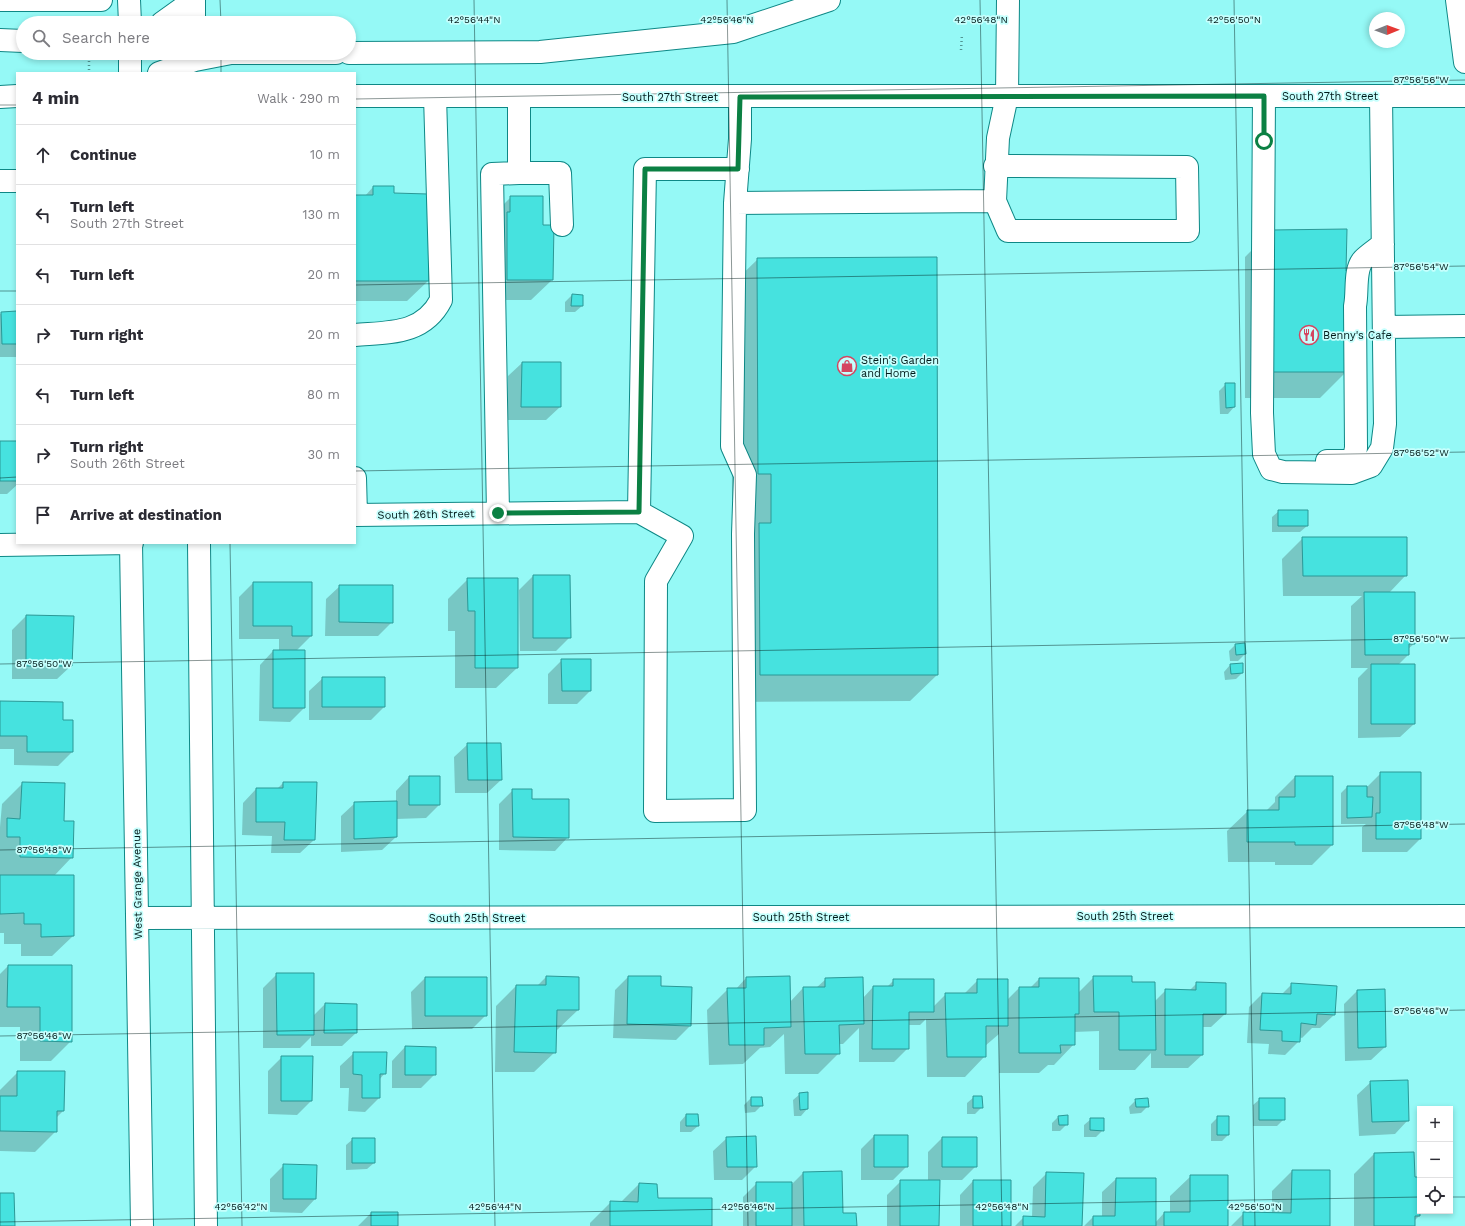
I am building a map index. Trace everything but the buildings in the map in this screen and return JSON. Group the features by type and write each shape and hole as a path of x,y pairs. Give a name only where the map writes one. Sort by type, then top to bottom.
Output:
{"street":[{"path":"0,0 101,0"},
{"path":"129,0 130,16"},
{"path":"172,16 194,0"},
{"path":"194,0 194,16"},
{"path":"356,53 540,52 733,32 829,0"},
{"path":"995,166 1187,167 1188,231 1008,231 994,201 995,166 998,138 1007,96 1008,0"},
{"path":"1457,0 1465,62"},
{"path":"0,40 16,40"},
{"path":"130,60 130,72"},
{"path":"162,72 195,62"},
{"path":"0,97 16,96"},
{"name":"South 27th Street","path":"356,96 1465,96"},
{"path":"356,335 404,330 410,328 422,323 434,313 441,300 435,96"},
{"path":"519,96 519,173"},
{"path":"1264,96 1262,413 1264,454 1271,469 1283,472 1352,473 1371,466 1382,448 1385,424 1381,96"},
{"path":"740,97 736,203 994,201"},
{"path":"639,512 645,169 738,169"},
{"path":"498,513 492,174 560,173 562,225"},
{"path":"0,182 16,181"},
{"name":"South 26th Street","path":"356,515 639,512 682,536 656,581 655,811 745,810 743,534 745,475 732,446 736,203"},
{"path":"1283,472 1297,461 1347,461 1354,458 1356,448 1355,306 1358,270 1363,260 1383,244"},
{"path":"1384,327 1465,326"},
{"path":"0,545 66,544"},
{"name":"West Grange Avenue","path":"132,544 142,1226"},
{"path":"199,544 206,1226"},
{"name":"South 25th Street","path":"138,918 1465,916"}],"path":[{"path":"961,50 962,34"},
{"path":"89,60 89,70"}],"place":[{"name":"Benny's Cafe","path":"1309,335"},
{"name":"Stein's Garden and Home","path":"847,366"}],"route":[{"path":"498,513 639,512 645,169 738,169 740,97 1264,96 1264,141"}]}
